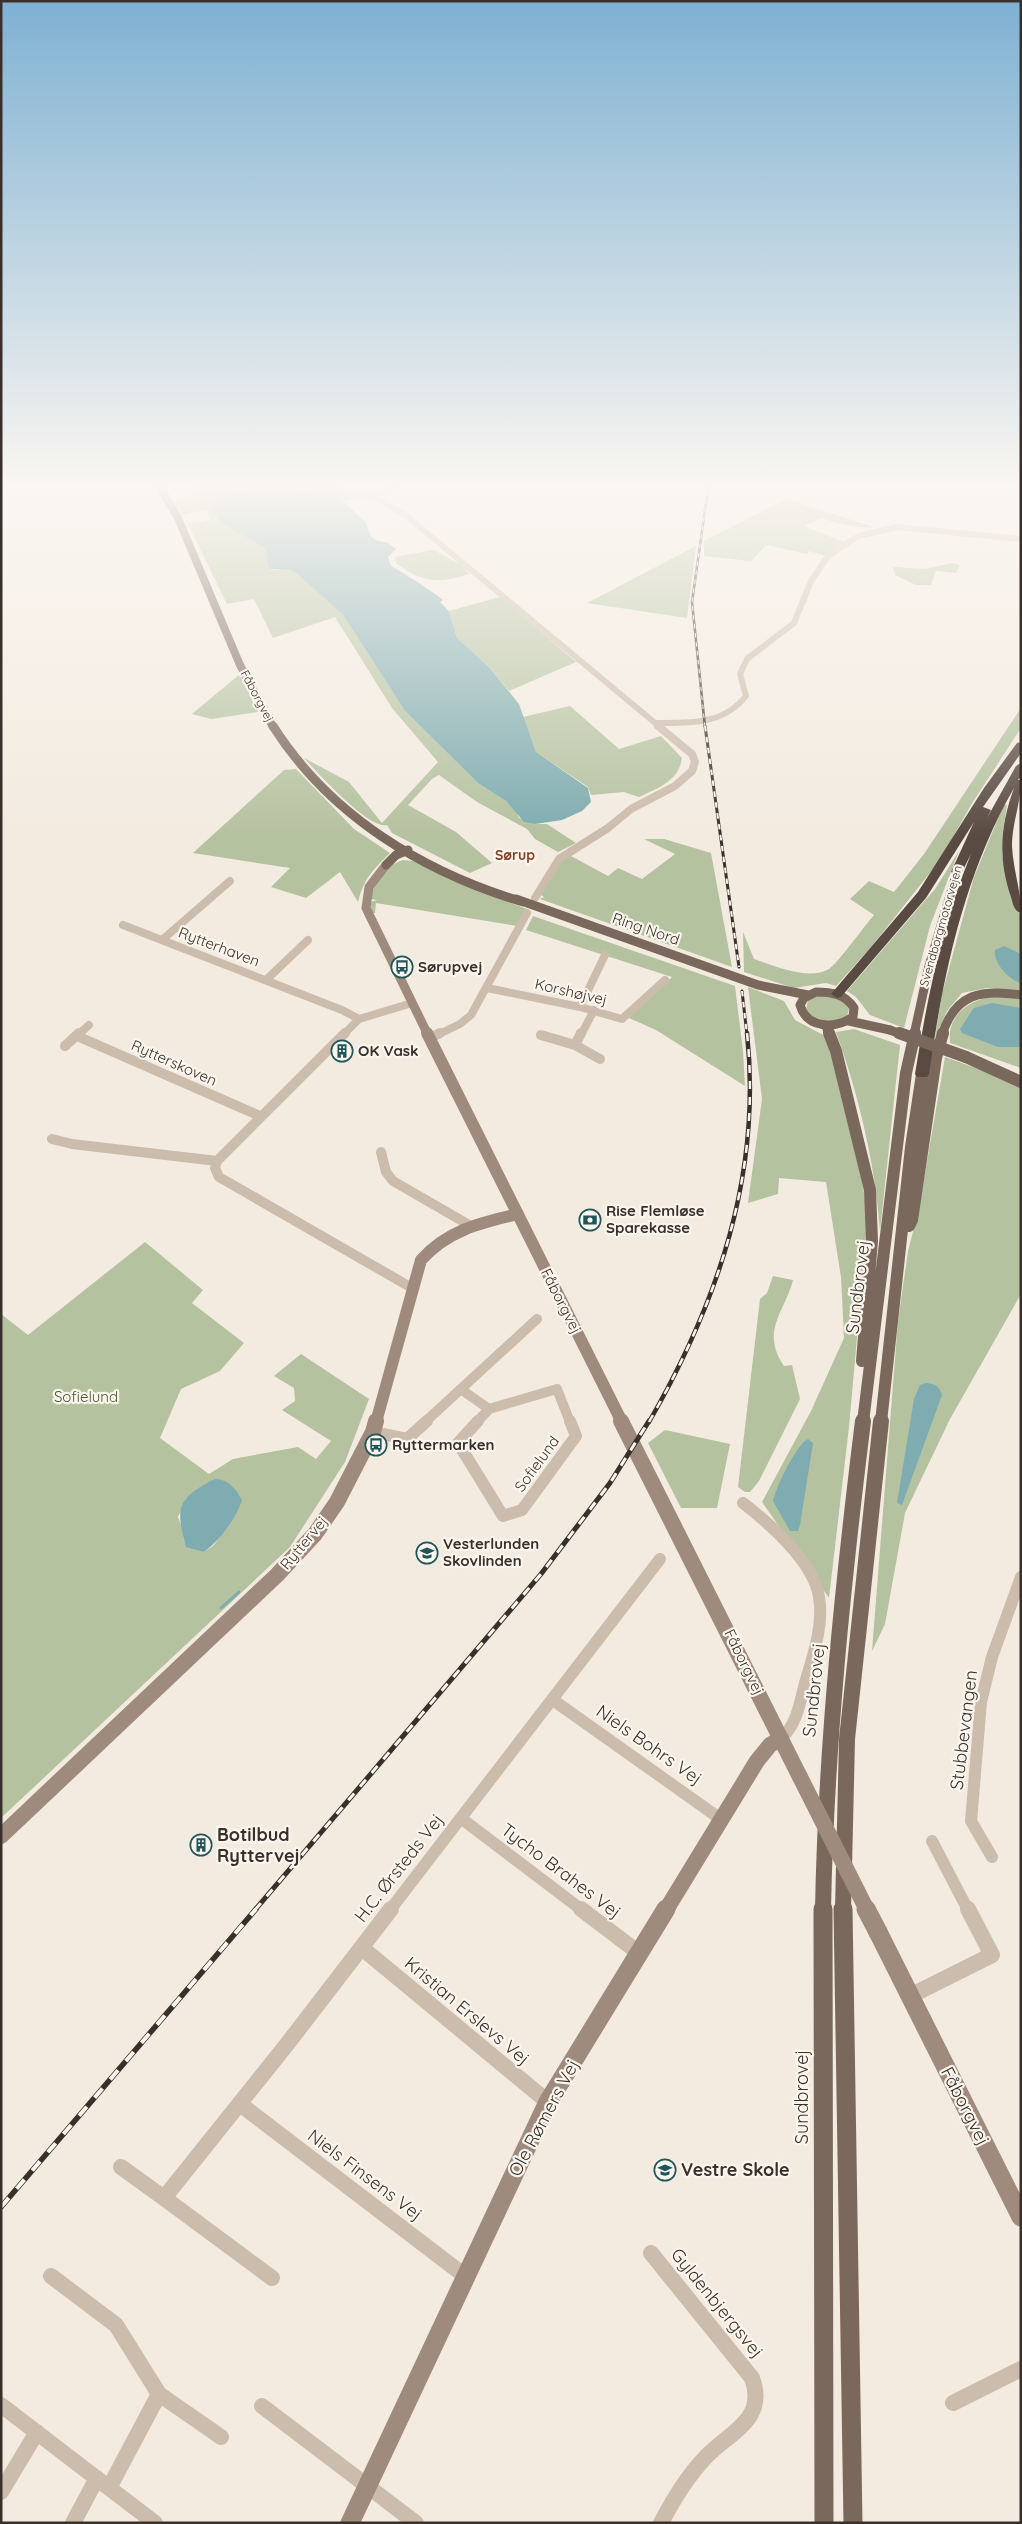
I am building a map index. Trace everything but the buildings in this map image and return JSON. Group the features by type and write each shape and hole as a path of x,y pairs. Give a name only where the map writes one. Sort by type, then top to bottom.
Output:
{"highway":[{"name":"Svendborgmotorvejen","path":"957,872 989,802 1021,745"},
{"path":"836,994 922,895 989,788 1021,745"},
{"name":"Svendborgmotorvejen","path":"922,1074 933,1004 966,884 999,805 1021,766"},
{"path":"1021,782 1008,819 1006,839 1007,861 1021,908"}],"main road":[{"name":"Fåborgvej","path":"211,600 232,648 275,730 296,758 357,824 395,850 405,853"},
{"name":"Fåborgvej","path":"325,789 405,853"},
{"path":"386,865 405,853"},
{"path":"386,865 405,853"},
{"name":"Ring Nord","path":"405,853 474,886 758,984 808,995"},
{"name":"Sundbrovej","path":"824,2523 824,1862 832,1713 856,1481 906,1074 928,966 957,872"},
{"name":"Ring Nord","path":"758,984 800,1005"},
{"path":"819,992 836,994 852,1004 852,1017 840,1025 826,1026 807,1019 801,1012 800,1005 808,995 819,992"},
{"path":"901,1244 912,1220 936,1065 949,1017 956,1006 977,995 997,992 1021,995"},
{"path":"852,1017 966,1057 1021,1072"},
{"path":"826,1026 836,1051 870,1190 872,1241 861,1376 856,1481"},
{"path":"966,1057 1021,1082"},
{"path":"853,2523 842,1869 847,1739 901,1244 922,1074"}],"street":[{"path":"507,600 656,723 692,754 696,762 692,772 675,786 645,801 559,859 535,898"},
{"path":"656,723 716,720 737,708 746,696 740,676 744,664 760,648 790,627 803,607 805,600"},
{"name":"Fåborgvej","path":"386,865 370,883 366,895 366,908 1021,2217"},
{"name":"Rytterhaven","path":"162,940 230,881"},
{"path":"430,1038 460,1024 471,1015 527,913"},
{"name":"Rytterhaven","path":"123,925 342,1010 359,1019"},
{"name":"Rytterhaven","path":"266,980 308,940"},
{"path":"580,1007 605,955"},
{"name":"Korshøjvej","path":"487,988 594,1010 622,1019 665,980"},
{"path":"412,1003 381,1010 359,1019 260,1116 217,1161 215,1168 219,1177 412,1288"},
{"path":"575,1045 594,1010"},
{"path":"65,1046 89,1025"},
{"path":"541,1035 575,1045 600,1058"},
{"name":"Rytterskoven","path":"77,1036 260,1116"},
{"path":"52,1139 72,1144 217,1161"},
{"path":"381,1152 386,1172 392,1181 471,1226"},
{"name":"Ryttervej","path":"1,1836 277,1575 315,1534 337,1502 373,1432 421,1260 433,1245 446,1236 471,1226 518,1214"},
{"path":"373,1432 407,1439 537,1319"},
{"name":"Sofielund","path":"557,1389 576,1436 522,1510 503,1516 458,1443 489,1409 557,1389"},
{"path":"462,1390 489,1409"},
{"path":"743,1503 768,1524 791,1550 817,1586 820,1610 816,1642 798,1709 786,1734 781,1738"},
{"name":"H.C. Ørsteds Vej","path":"164,2198 362,1948 660,1559"},
{"name":"Stubbevangen","path":"992,1857 971,1821 982,1702 992,1657 1021,1577"},
{"name":"Niels Bohrs Vej","path":"553,1700 722,1820"},
{"name":"Ole Rømers Vej","path":"350,2523 548,2102 763,1753 781,1738"},
{"name":"Tycho Brahes Vej","path":"462,1819 639,1953"},
{"path":"910,1996 992,1955 932,1841"},
{"name":"Kristian Erslevs Vej","path":"362,1948 548,2102"},
{"name":"Niels Finsens Vej","path":"240,2104 465,2276"},
{"path":"122,2167 272,2278"},
{"name":"Gyldenbjergsvej","path":"651,2252 752,2378 757,2397 750,2416 734,2434 705,2458 676,2494 661,2523"},
{"path":"51,2276 116,2325 159,2394 221,2437"},
{"path":"953,2403 1021,2369"},
{"path":"73,2523 103,2483 159,2394"},
{"path":"1,2405 155,2523"},
{"path":"262,2406 416,2523"},
{"path":"1,2492 37,2432"}],"green space":[{"path":"225,600 250,600 227,604"},
{"path":"254,600 326,600 343,615 405,711 478,783 506,801 515,809 519,818 535,824 547,824 576,843 558,852 535,839 527,829 477,802 439,775 432,779 408,805 456,832 492,863 470,873 392,833 387,825 368,819 331,787 304,758 349,782 382,823 438,762 392,708 335,617 273,638"},
{"path":"490,600 503,600 576,662 509,691 489,667 457,638 449,611"},
{"path":"593,600 689,600 687,618 587,603"},
{"path":"240,674 258,712 211,719 192,714"},
{"path":"570,706 619,749 661,736 682,758 677,773 666,783 639,797 624,792 591,795 588,787 536,752 523,717"},
{"path":"1021,708 1021,728 971,805 940,860 872,946 836,986 826,983 794,988 744,972 743,932 754,959 802,973 821,972 829,969 874,915 850,899 869,881 894,892 924,854"},
{"path":"296,769 354,829 390,853 370,875 363,887 358,902 340,872 306,898 271,887 290,868 193,853 284,770"},
{"path":"1004,804 1007,805 1002,855 1013,898 1021,917 1021,991 987,988 962,993 947,1011 935,1038 942,994 974,877"},
{"path":"644,839 664,839 711,853 732,967 540,899 544,897 541,895 557,864 569,855 608,876 618,868 642,879 675,854"},
{"path":"959,851 930,926 904,1028 870,1015 856,997 847,991 935,889"},
{"path":"403,860 413,861 527,909 517,926 376,903 375,913 371,913 370,902 377,900 370,899 378,881 386,870"},
{"path":"533,916 735,986 745,1086 656,1030 629,1018 672,977 526,930"},
{"path":"748,987 784,1001 795,1020 827,1037 860,1171 868,1215 849,1427 829,1598 762,1502 811,1411 844,1338 841,1277 826,1182 779,1178 778,1194 748,1203 762,1099"},
{"path":"828,995 843,1001 849,1009 847,1016 838,1022 815,1019 806,1009 808,1001 815,997"},
{"path":"995,996 1021,998 1021,1068 950,1043 952,1024 956,1016 969,1005"},
{"path":"854,1029 900,1045 880,1231 878,1206 865,1130 836,1032"},
{"path":"945,1057 1018,1083 1021,1093 1021,1294 950,1419 905,1513 885,1624 872,1651 898,1321 908,1251 919,1208"},
{"name":"Sofielund","path":"145,1242 203,1290 192,1303 244,1343 220,1371 181,1389 160,1438 209,1474 233,1459 298,1447 316,1459 331,1441 282,1410 295,1401 294,1388 274,1376 301,1354 369,1399 345,1462 290,1547 1,1818 1,1314 28,1335","holes":["186,1498 238,1510 214,1545 204,1552 184,1541 183,1530 178,1517"]},
{"path":"773,1276 793,1280 776,1322 774,1342 777,1354 784,1366 792,1365 800,1399 759,1481 750,1492 745,1492 738,1487 760,1299 767,1293"},
{"path":"665,1430 730,1444 717,1508 681,1508 648,1443"}],"water":[{"path":"326,600 443,600 440,602 449,611 457,638 489,667 519,704 536,752 588,788 591,802 582,811 562,820 535,824 524,822 506,801 478,783 405,711 343,615"},
{"path":"1004,946 1021,954 1021,983 1007,975 999,965 995,950"},
{"path":"992,1003 1021,1008 1021,1047 998,1047 962,1033 960,1029 974,1008"},
{"path":"926,1383 937,1386 942,1395 902,1505 897,1503 914,1399 920,1385"},
{"path":"808,1439 813,1443 800,1525 798,1531 790,1531 773,1501 782,1477 793,1457 803,1442"},
{"path":"215,1479 228,1483 242,1500 227,1529 204,1552 186,1547 180,1513 182,1505 193,1492"}],"waterway":[{"path":"221,1608 239,1592"}],"railway":[{"path":"692,600 705,727"},
{"path":"705,726 739,967"},
{"path":"742,991 747,1035"},
{"path":"649,1422 674,1377 696,1330 730,1235 741,1186 748,1136 750,1085 747,1033"},
{"path":"255,1910 541,1574 610,1483 649,1421"},
{"path":"1,2207 256,1909"}],"place":[{"name":"Sørupvej","path":"402,967"},
{"name":"OK Vask","path":"342,1051"},
{"name":"Rise Flemløse Sparekasse","path":"590,1220"},
{"name":"Ryttermarken","path":"376,1445"},
{"name":"Vesterlunden Skovlinden","path":"427,1553"},
{"name":"Botilbud Ryttervej","path":"201,1845"},
{"name":"Vestre Skole","path":"665,2170"}],"district":[{"name":"Sørup","path":"515,855"}]}
